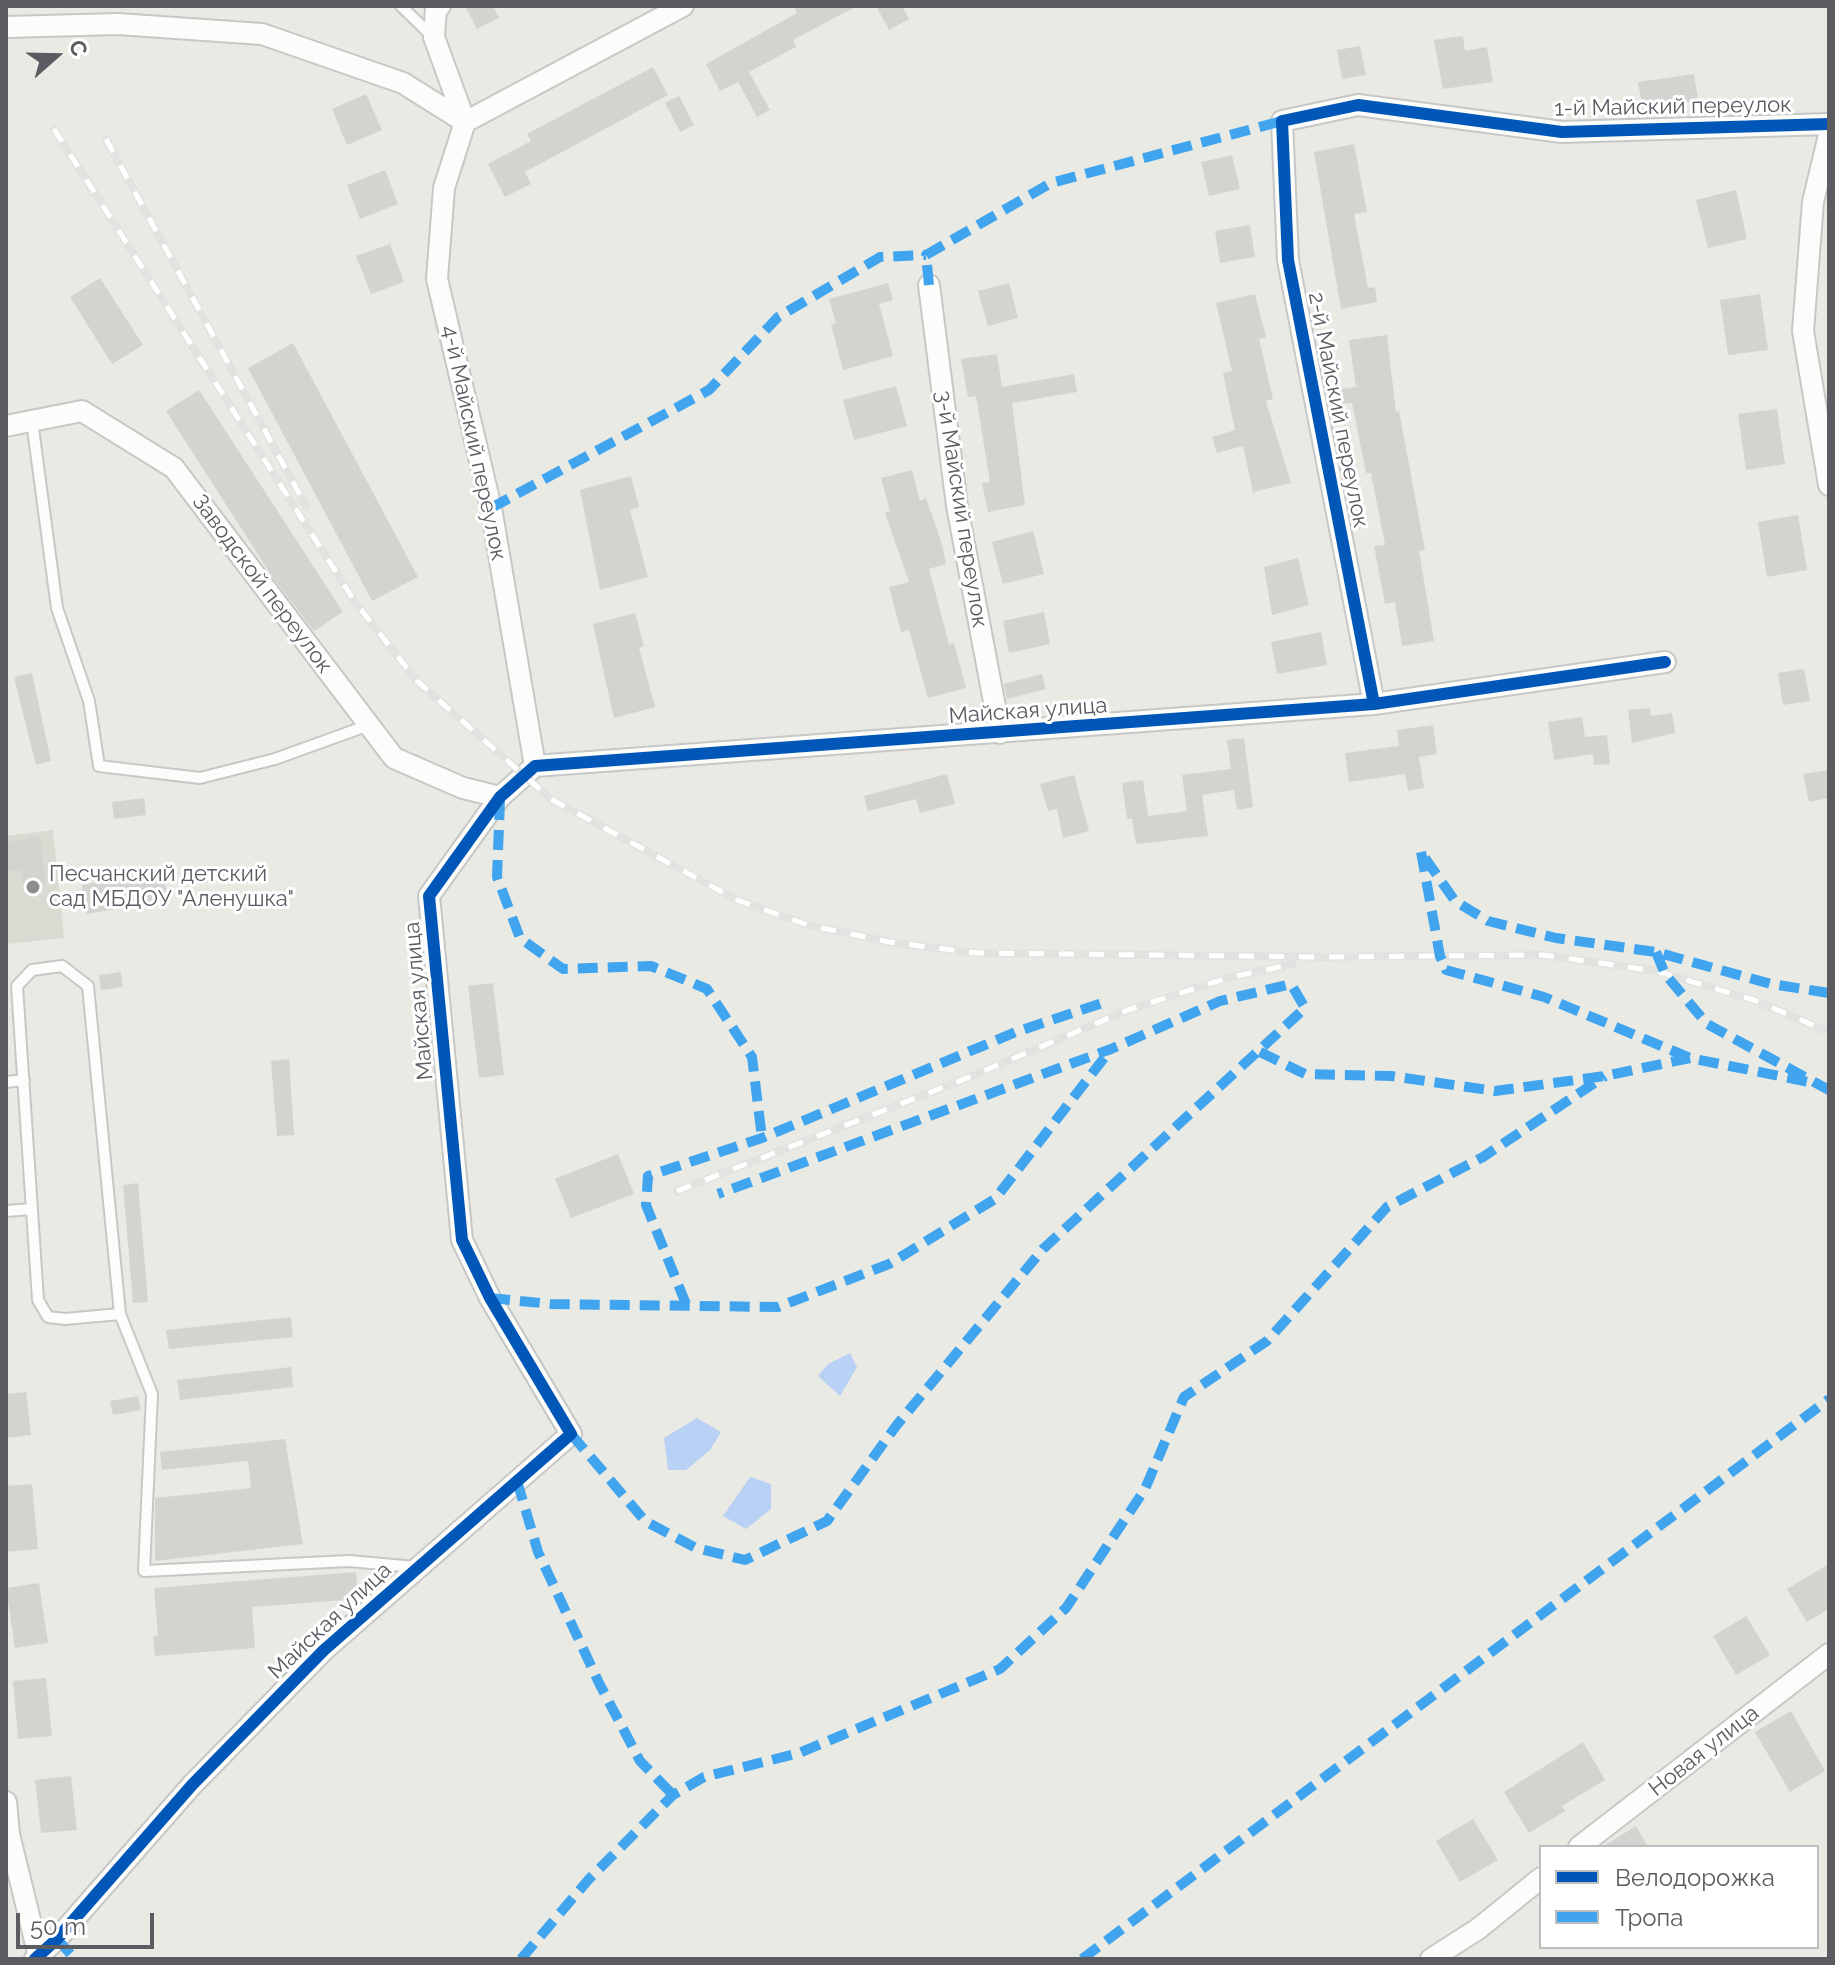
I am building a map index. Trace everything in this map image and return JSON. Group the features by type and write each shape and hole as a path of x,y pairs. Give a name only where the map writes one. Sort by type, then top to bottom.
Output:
{"street":[{"path":"440,6 436,8 434,37 465,122"},
{"path":"465,122 683,6"},
{"path":"6,27 118,24 262,34 403,83 465,122"},
{"name":"1-й Майский переулок","path":"1282,121 1358,105 1562,132 1829,124"},
{"name":"2-й Майский переулок","path":"1282,121 1288,260 1374,704"},
{"name":"4-й Майский переулок","path":"465,122 444,188 437,279 491,508 535,766"},
{"path":"1829,135 1813,202 1803,331 1829,485"},
{"name":"3-й Майский переулок","path":"929,285 957,506 1000,733"},
{"name":"Заводской переулок","path":"6,426 82,411 174,468 394,758 463,788 500,797"},
{"name":"Майская улица","path":"37,1958 192,1785 324,1650 571,1434 490,1298 462,1240 429,896 500,797 535,766 1374,704 1665,662"},
{"name":"Новая улица","path":"1582,1845 1829,1654"},
{"path":"6,1802 9,1834 37,1958"},
{"path":"1431,1959 1478,1929 1539,1880"}],"lane":[{"path":"401,6 434,37"},
{"path":"32,421 57,608 89,701 99,766 200,778 275,759 369,725"},
{"path":"120,1314 65,1319 48,1317 38,1300 17,986 32,970 62,966 88,986 120,1314 152,1394 144,1571 349,1561 418,1567"},
{"path":"6,1082 24,1080"},
{"path":"6,1211 32,1209"}],"shaded area":[{"name":"Песчанский детский сад МБДОУ \"Аленушка\"","path":"53,830 64,938 6,944 6,836"}],"water":[{"path":"850,1353 857,1367 840,1396 818,1376 828,1364"},
{"path":"697,1418 721,1432 710,1450 686,1470 668,1470 664,1438"},
{"path":"750,1477 771,1484 771,1509 746,1529 723,1516"}],"building":[{"path":"465,6 493,6 499,18 477,29"},
{"path":"794,6 857,6 793,40 796,47 749,72 770,110 757,117 738,82 720,91 706,64 797,13"},
{"path":"876,6 902,6 909,19 889,30"},
{"path":"1463,36 1465,51 1487,47 1493,82 1443,89 1434,40"},
{"path":"1360,46 1366,75 1342,79 1337,50"},
{"path":"653,67 668,95 525,172 531,184 505,197 488,164 531,141 527,134"},
{"path":"1694,74 1698,100 1643,111 1638,82"},
{"path":"366,94 382,130 347,145 332,109"},
{"path":"679,96 694,125 680,132 665,103"},
{"path":"1354,144 1367,212 1354,214 1368,288 1375,287 1377,302 1341,309 1314,152"},
{"path":"1232,155 1240,189 1209,196 1201,162"},
{"path":"385,170 398,204 360,219 347,185"},
{"path":"1736,190 1747,239 1708,248 1696,200"},
{"path":"1250,225 1255,257 1220,263 1215,231"},
{"path":"390,244 404,282 371,294 356,256"},
{"path":"100,278 143,345 112,364 70,297"},
{"path":"888,283 893,300 879,304 893,356 843,370 831,324 836,323 829,299"},
{"path":"1009,283 1018,318 988,326 978,291"},
{"path":"1255,294 1266,337 1259,339 1273,399 1266,401 1291,483 1253,492 1243,446 1217,453 1212,437 1235,430 1223,373 1232,371 1216,303"},
{"path":"1760,294 1768,350 1728,355 1720,300"},
{"path":"1387,335 1396,412 1399,411 1425,550 1419,551 1434,641 1402,646 1395,602 1385,604 1374,546 1385,545 1371,473 1366,473 1352,403 1340,404 1338,389 1356,387 1349,340"},
{"path":"293,343 418,577 372,601 248,368"},
{"path":"997,354 1002,387 1074,374 1077,392 1012,403 1025,505 988,512 982,483 990,482 976,396 968,397 961,359"},
{"path":"896,386 907,426 854,440 843,400"},
{"path":"199,390 343,612 314,631 273,578 166,411"},
{"path":"1777,409 1785,464 1746,470 1738,414"},
{"path":"912,470 920,501 926,498 942,544 946,564 929,569 949,644 954,643 966,688 928,698 909,630 901,632 889,587 909,582 885,513 890,511 881,478"},
{"path":"631,476 639,507 630,510 648,577 600,590 580,490"},
{"path":"1798,515 1807,570 1767,577 1758,522"},
{"path":"1033,531 1044,574 1003,584 992,542"},
{"path":"1298,558 1309,605 1272,615 1264,567"},
{"path":"1044,612 1050,644 1009,653 1003,621"},
{"path":"635,613 644,646 639,648 655,707 614,718 593,624"},
{"path":"1321,632 1327,665 1277,674 1271,642"},
{"path":"1804,669 1810,701 1783,705 1778,673"},
{"path":"32,673 51,761 36,765 14,677"},
{"path":"1042,674 1046,689 1007,699 1004,684"},
{"path":"1650,708 1651,716 1672,713 1675,733 1632,743 1628,710"},
{"path":"1582,717 1585,737 1607,735 1610,764 1594,765 1593,754 1554,760 1548,722"},
{"path":"1433,725 1437,754 1419,757 1424,788 1408,791 1405,774 1349,782 1345,753 1399,746 1397,730"},
{"path":"1244,738 1253,807 1237,810 1234,790 1202,795 1208,836 1136,844 1132,819 1127,819 1122,783 1143,780 1148,816 1187,811 1182,775 1231,769 1227,740"},
{"path":"1829,770 1829,798 1809,802 1803,774"},
{"path":"947,774 955,804 920,813 916,799 868,811 864,796"},
{"path":"1074,775 1089,831 1063,838 1057,809 1048,811 1040,784"},
{"path":"144,798 146,815 114,819 112,802"},
{"path":"40,837 46,882 23,885 21,870 6,871 6,842"},
{"path":"163,871 168,900 87,914 82,885"},
{"path":"121,972 123,987 101,990 99,975"},
{"path":"493,983 504,1075 479,1078 468,986"},
{"path":"289,1059 294,1135 277,1136 271,1061"},
{"path":"618,1154 634,1194 571,1218 555,1179"},
{"path":"138,1183 148,1302 133,1303 123,1185"},
{"path":"291,1317 293,1337 169,1349 166,1330"},
{"path":"291,1367 293,1387 180,1400 177,1380"},
{"path":"26,1392 31,1435 6,1438 6,1394"},
{"path":"138,1396 141,1410 113,1415 110,1401"},
{"path":"285,1439 303,1544 155,1561 155,1498 251,1488 248,1461 162,1470 160,1452"},
{"path":"32,1484 38,1549 6,1552 6,1486"},
{"path":"1829,1564 1829,1609 1807,1622 1787,1589"},
{"path":"356,1572 358,1599 252,1607 255,1648 155,1656 153,1636 158,1636 154,1588"},
{"path":"39,1583 48,1643 15,1648 6,1588"},
{"path":"1746,1616 1770,1655 1736,1675 1713,1636"},
{"path":"46,1678 52,1736 18,1739 13,1681"},
{"path":"1791,1711 1825,1771 1790,1792 1755,1732"},
{"path":"1583,1742 1605,1780 1562,1806 1565,1811 1529,1833 1504,1792"},
{"path":"71,1776 77,1830 41,1833 35,1780"},
{"path":"1473,1819 1498,1860 1460,1882 1436,1841"},
{"path":"1636,1826 1647,1845 1605,1845"}],"railway":[{"path":"54,129 355,602 417,681 551,799 737,900 808,925 889,942 977,953 1324,957 1543,955 1656,971 1754,1000 1829,1032"},
{"path":"106,139 306,506"},
{"path":"677,1191 967,1078 1128,1010 1227,978 1293,964"}],"marked path":[{"path":"929,285 926,255 1051,183 1282,121"},
{"path":"491,508 709,390 778,317 880,257 926,255"},
{"path":"500,800 497,877 520,938 563,969 651,966 707,989 752,1057 762,1138"},
{"path":"1421,852 1440,956 1446,970 1544,997 1690,1058 1819,1084"},
{"path":"1425,858 1455,901 1488,921 1556,938 1656,952 1771,984 1829,993"},
{"path":"1656,952 1665,974 1707,1024 1829,1090"},
{"path":"571,1434 645,1521 696,1548 745,1560 827,1521 896,1426 1043,1249 1305,1008 1291,984 1220,1001 1111,1049 718,1194"},
{"path":"686,1304 646,1205 648,1176 762,1138 1016,1032 1108,1001"},
{"path":"490,1298 551,1304 778,1307 889,1264 995,1199 1111,1049"},
{"path":"1260,1052 1305,1074 1391,1076 1495,1091 1605,1076 1690,1058"},
{"path":"521,1959 589,1879 673,1795 704,1777 799,1753 1000,1669 1066,1608 1145,1489 1184,1397 1267,1341 1387,1207 1483,1157 1605,1076"},
{"path":"1082,1959 1829,1399"},
{"path":"517,1481 538,1552 599,1683 640,1761 673,1795"},
{"path":"57,1939 75,1959"}],"cycle path":[{"path":"1374,704 1288,260 1282,121 1358,105 1562,132 1829,124"},
{"path":"35,1959 57,1939 192,1785 324,1650 571,1434 490,1298 462,1240 429,896 500,797 535,766 1374,704 1665,662"}],"place":[{"name":"Песчанский детский сад МБДОУ \"Аленушка\"","path":"33,887"}]}
